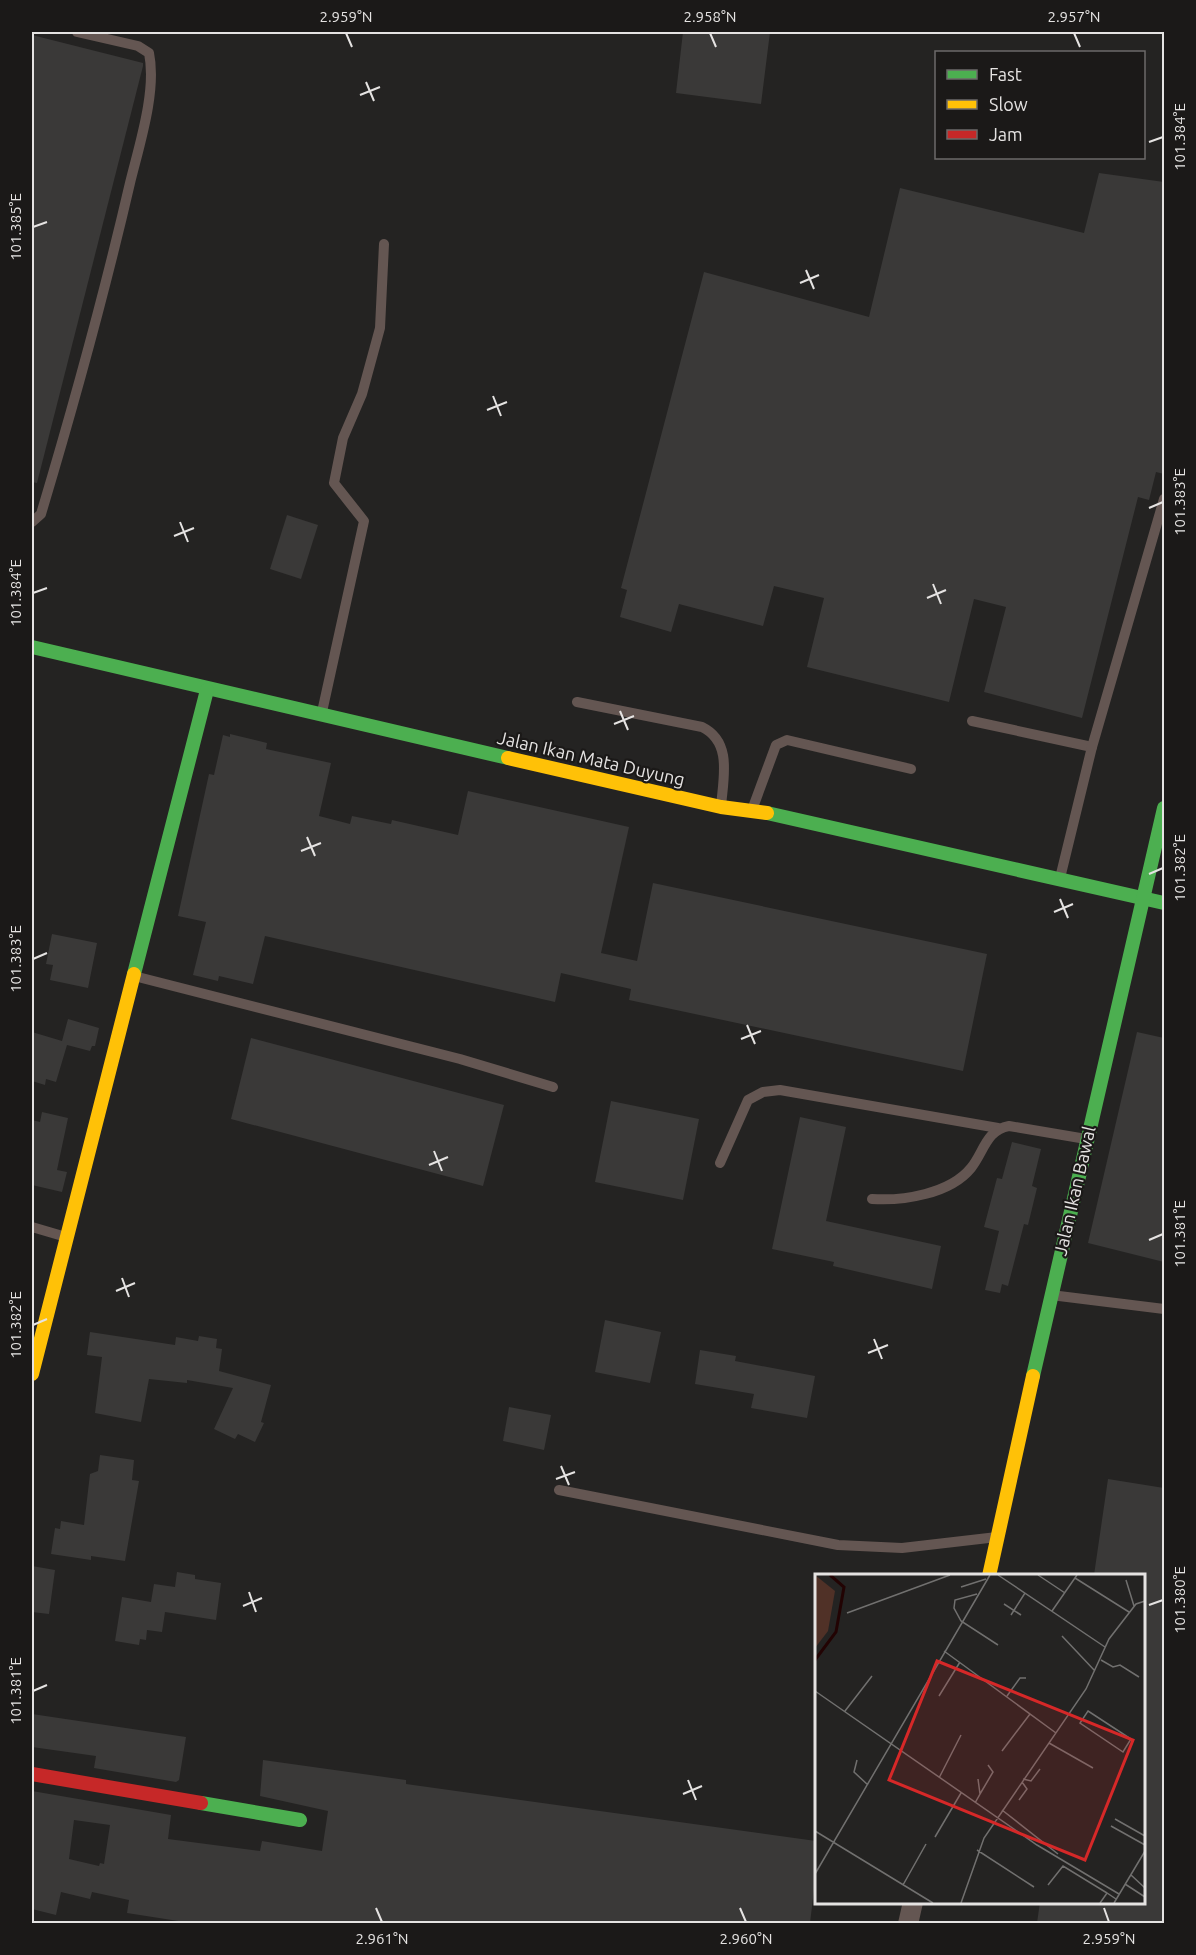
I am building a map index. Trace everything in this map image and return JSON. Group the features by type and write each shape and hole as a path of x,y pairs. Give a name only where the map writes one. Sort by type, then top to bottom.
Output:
{"street":[{"name":"Jalan Ikan Mata Duyung","path":"32,647 207,690 721,807 752,810 1164,903"},
{"path":"32,1374 207,690"},
{"name":"Jalan Ikan Bawal","path":"989,1574 1086,1139 1164,808"},
{"path":"32,1774 300,1820"},
{"path":"908,1923 913,1904"}],"lane":[{"path":"32,522 41,514 78,390 142,131 152,69 149,53 138,46 77,32"},
{"path":"321,716 364,521 334,483 343,438 362,394 380,328 384,244"},
{"path":"1060,878 1092,747 1164,499"},
{"path":"577,702 702,727 711,732 724,754 721,807"},
{"path":"972,722 1092,747"},
{"path":"752,810 776,745 787,740 911,769"},
{"path":"133,976 460,1059 553,1087"},
{"path":"720,1163 748,1100 763,1092 780,1090 998,1128 1009,1126 1086,1139"},
{"path":"872,1199 913,1197 960,1178 970,1170 990,1135 998,1128"},
{"path":"32,1227 66,1237"},
{"path":"1051,1295 1164,1309"},
{"path":"559,1490 838,1545 902,1548 998,1537"}],"building":[{"path":"683,32 770,32 761,104 676,93"},
{"path":"32,35 143,63 37,483 32,482"},
{"path":"1099,173 1164,182 1164,474 1156,472 1149,500 1138,497 1082,718 984,692 1006,607 974,599 949,702 807,667 824,598 774,586 763,626 679,604 671,632 620,617 627,590 621,588 704,272 869,317 900,188 1084,233"},
{"path":"287,515 318,525 301,579 270,569"},
{"path":"230,734 267,743 266,749 331,763 319,816 350,824 352,816 391,824 392,820 458,835 468,791 629,827 601,953 637,961 653,883 987,954 963,1071 629,1000 631,989 561,973 555,1002 265,936 253,984 219,976 218,981 193,975 206,922 178,916 209,774 214,775 223,735 230,737"},
{"path":"52,934 97,943 88,988 50,980 53,965 46,964"},
{"path":"68,1019 99,1028 95,1046 92,1046 90,1051 67,1045 56,1082 46,1079 45,1085 32,1081 32,1032 62,1041"},
{"path":"1137,1032 1164,1038 1164,1262 1088,1243"},
{"path":"251,1038 504,1105 483,1186 231,1119"},
{"path":"611,1101 699,1119 683,1200 595,1182"},
{"path":"42,1112 68,1118 57,1170 67,1172 62,1192 32,1185 32,1120 40,1122"},
{"path":"800,1117 846,1127 826,1221 941,1246 932,1289 833,1266 834,1262 772,1249"},
{"path":"1012,1142 1041,1149 1032,1186 1037,1188 1028,1225 1024,1224 1008,1286 1002,1284 1000,1293 985,1290 999,1231 984,1227 997,1178 1002,1179"},
{"path":"605,1320 661,1332 650,1383 595,1372"},
{"path":"90,1332 175,1345 176,1337 198,1341 199,1336 217,1339 216,1348 222,1349 219,1371 271,1385 261,1422 264,1423 255,1442 238,1434 235,1439 214,1429 233,1388 187,1380 187,1383 149,1379 141,1422 95,1413 102,1357 87,1355"},
{"path":"700,1350 736,1356 735,1361 815,1376 807,1418 751,1408 754,1394 695,1384"},
{"path":"509,1407 551,1415 544,1450 503,1441"},
{"path":"100,1455 134,1460 132,1480 139,1481 125,1561 91,1556 91,1560 51,1554 55,1528 60,1529 61,1521 84,1525 90,1474 98,1471"},
{"path":"1108,1479 1164,1488 1164,1923 1037,1923 1040,1904 1145,1904 1145,1574 1094,1574"},
{"path":"32,1566 55,1570 49,1614 32,1612"},
{"path":"177,1572 195,1575 195,1579 221,1583 216,1620 165,1612 162,1632 147,1630 146,1640 140,1639 139,1645 115,1641 122,1597 151,1602 154,1584 175,1587"},
{"path":"32,1714 186,1737 179,1780 176,1782 94,1768 96,1756 32,1747"},
{"path":"263,1760 406,1780 406,1784 815,1841 815,1881 810,1923 191,1923 127,1913 129,1900 92,1892 90,1899 61,1892 56,1915 32,1909 32,1791 171,1815 168,1839 260,1851 262,1841 322,1851 328,1811 260,1796","holes":["74,1820 110,1825 104,1864 100,1863 99,1866 69,1859"]}],"traffic: fast":[{"path":"32,647 508,758"},
{"path":"134,974 207,690"},
{"path":"1033,1376 1164,808"},
{"path":"767,813 1164,903"},
{"path":"201,1803 300,1820"}],"traffic: slow":[{"path":"508,758 721,807 767,813"},
{"path":"32,1374 134,974"},
{"path":"989,1574 1033,1376"}],"traffic: jam":[{"path":"32,1774 201,1803"}]}
